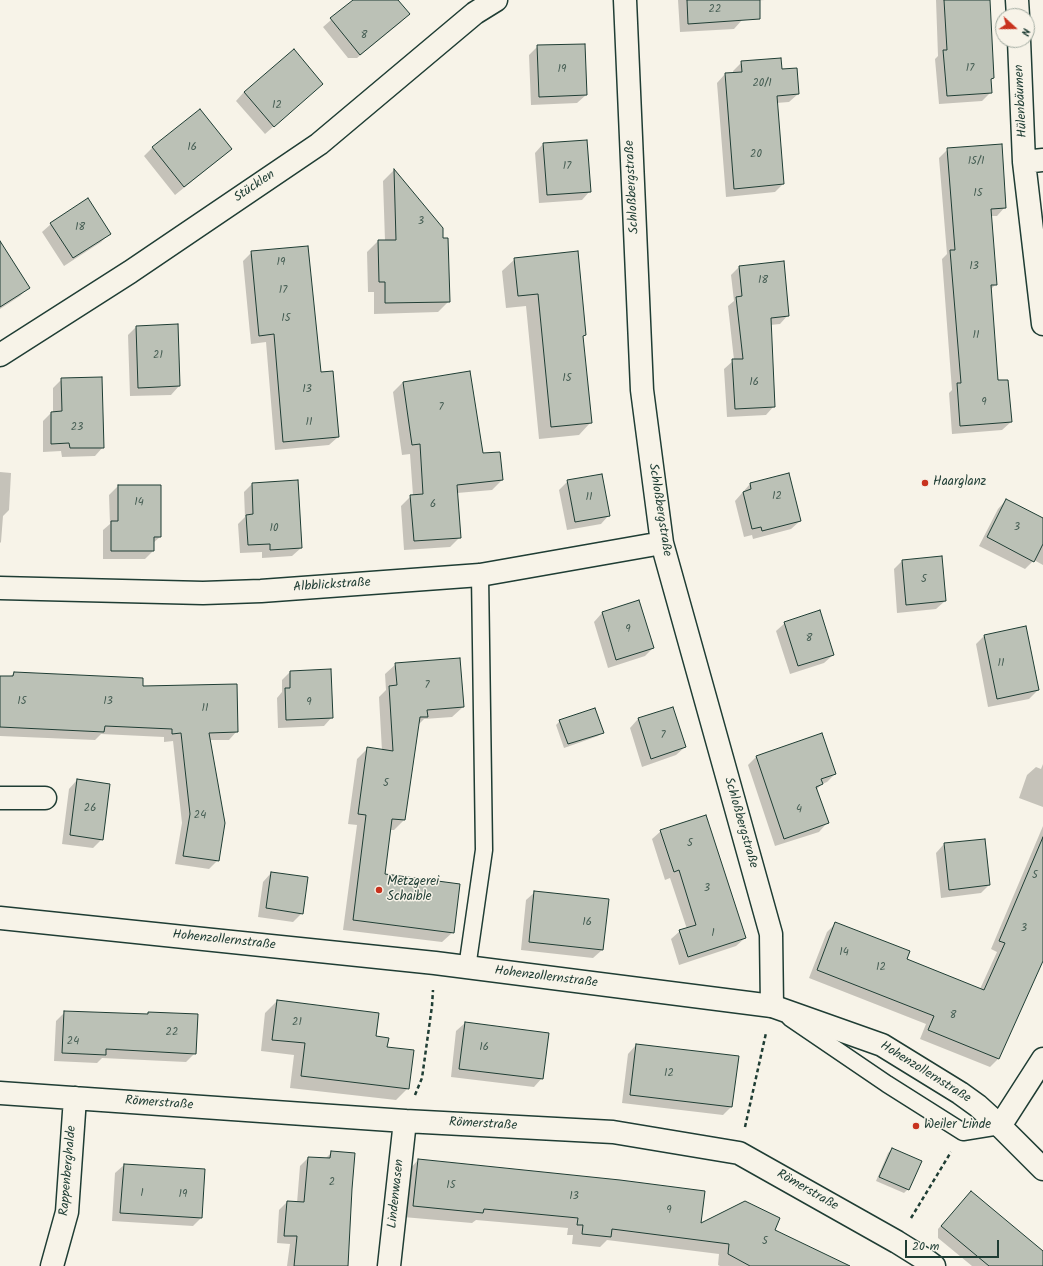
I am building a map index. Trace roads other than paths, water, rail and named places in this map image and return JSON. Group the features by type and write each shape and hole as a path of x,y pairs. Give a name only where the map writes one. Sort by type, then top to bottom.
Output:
{"street":[{"name":"Stücklen","path":"0,355 130,272 319,144 475,13 496,0"},
{"name":"Schloßbergstraße","path":"625,0 642,390 662,543 771,934 772,1006"},
{"name":"Hülenbäumen","path":"1020,48 1034,161 1043,324"},
{"name":"Albblickstraße","path":"0,588 204,593 269,590 480,575 662,543"},
{"path":"0,798 45,798"},
{"name":"Hohenzollernstraße","path":"0,918 435,963 772,1006 882,1045 960,1093 978,1106 1043,1169"},
{"path":"1000,1126 1043,1059"},
{"name":"Römerstraße","path":"0,1093 405,1121 613,1132 739,1153 897,1242 928,1264"},
{"name":"Rappenberghalde","path":"52,1266 67,1212 75,1098"},
{"name":"Lindenwasen","path":"389,1266 405,1121"}],"lane":[{"path":"467,968 484,850 480,575"},
{"path":"772,1006 887,1084 963,1132 1000,1126"}],"place":[{"name":"Haarglanz","path":"925,483"},
{"name":"Metzgerei Schaible","path":"379,890"},
{"name":"Weiler Linde","path":"916,1126"}]}
